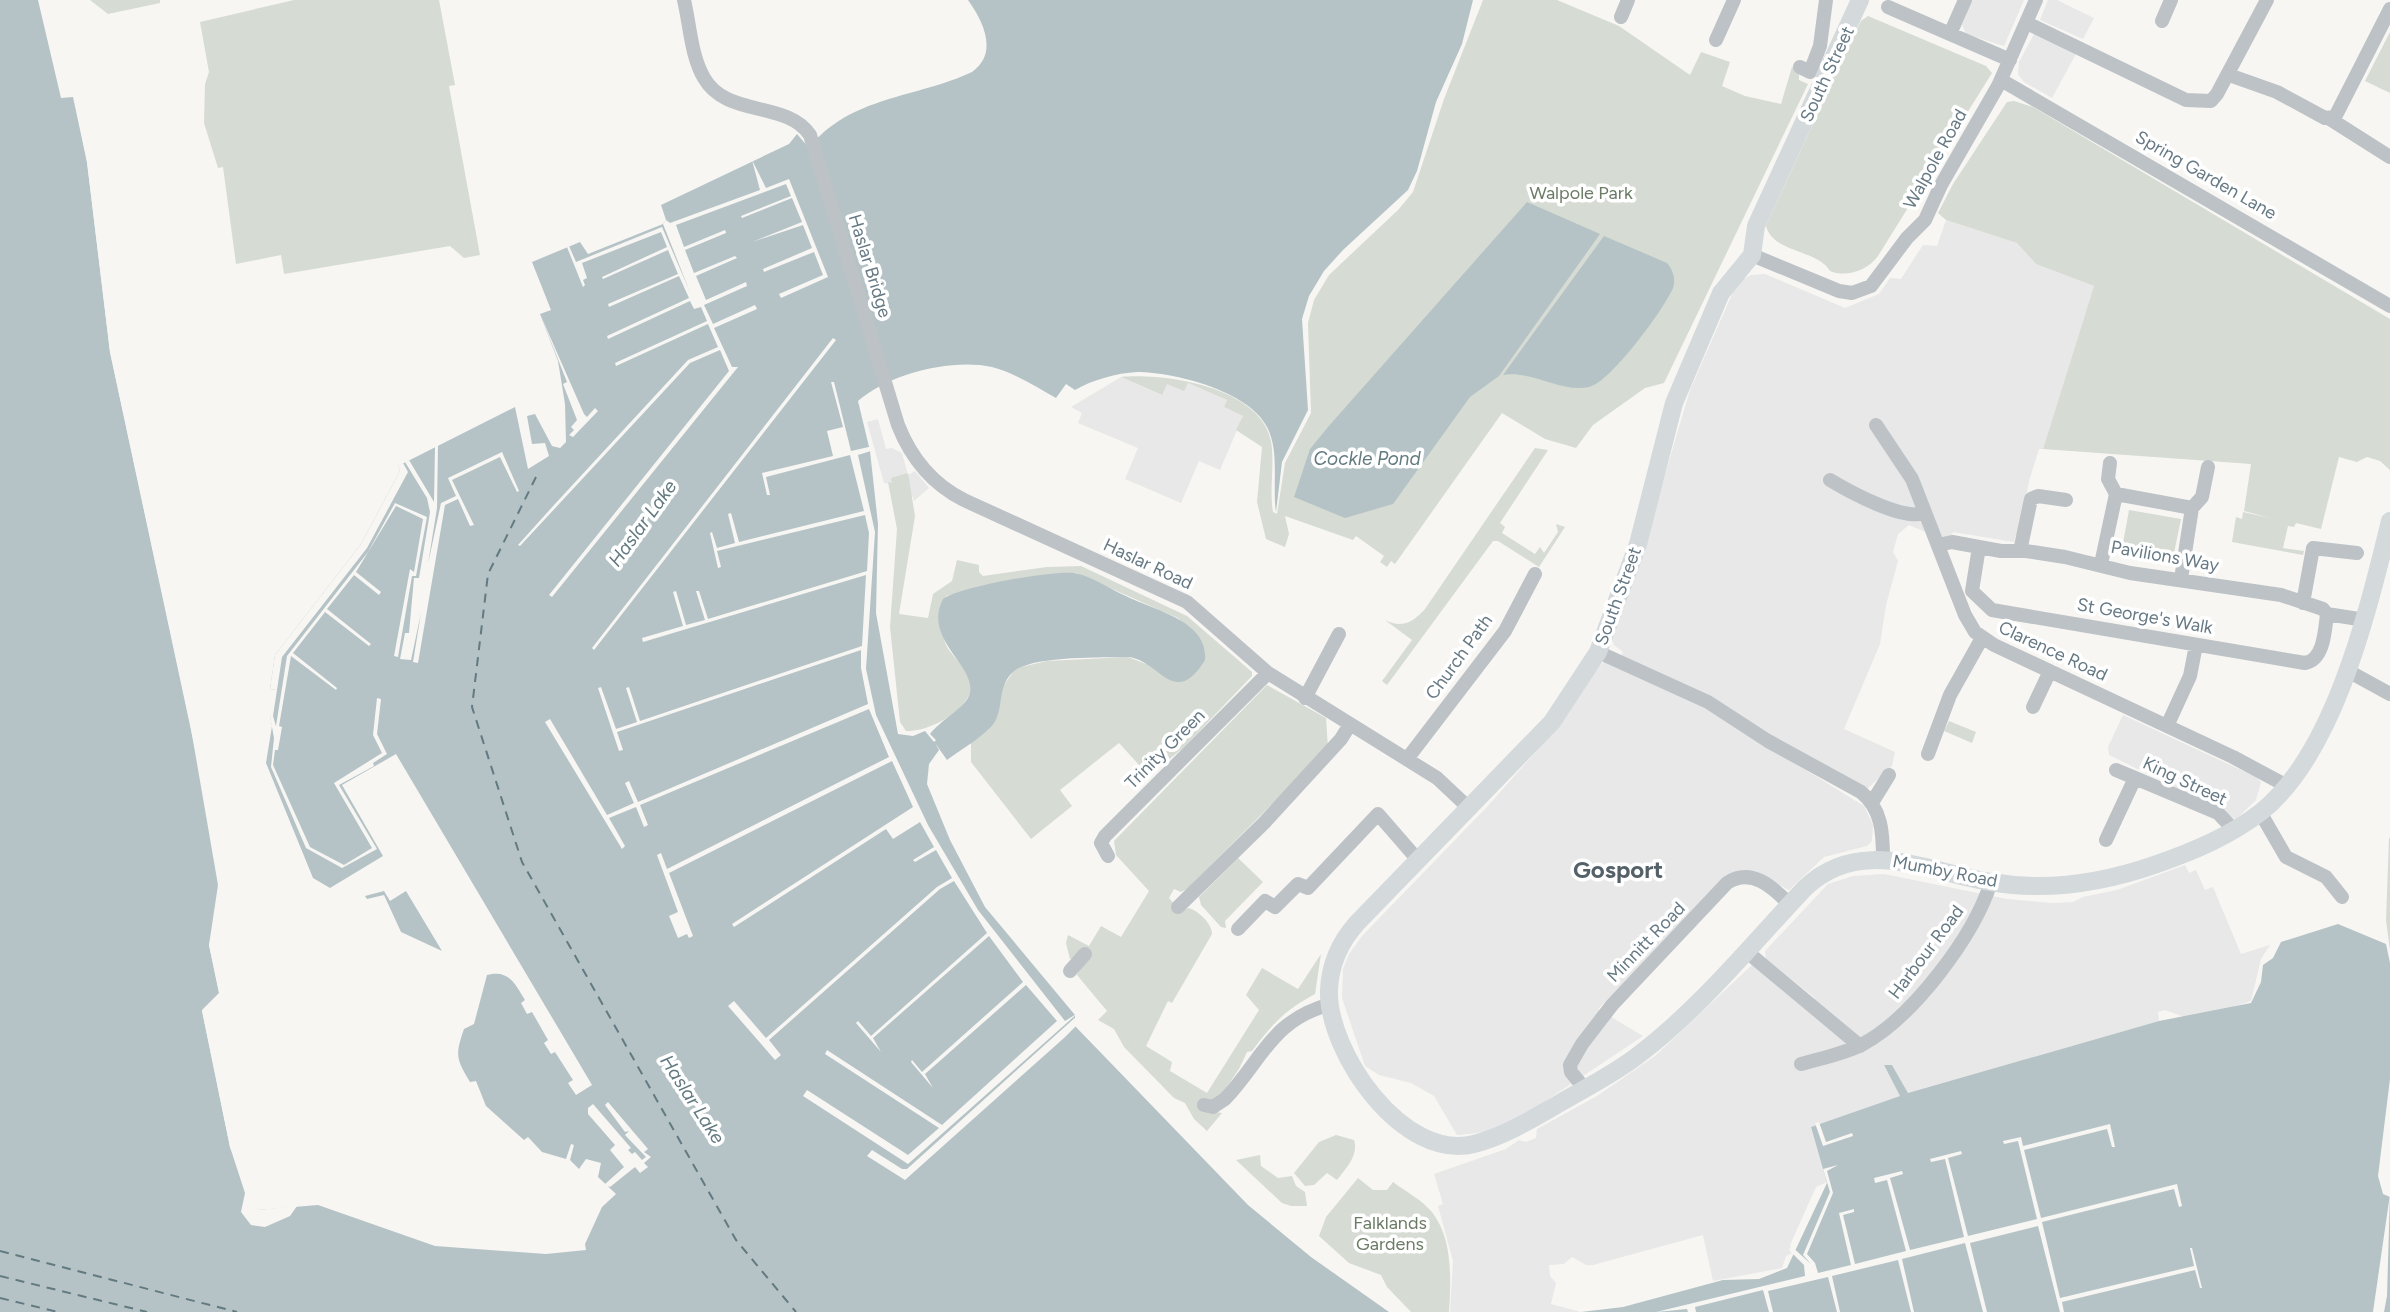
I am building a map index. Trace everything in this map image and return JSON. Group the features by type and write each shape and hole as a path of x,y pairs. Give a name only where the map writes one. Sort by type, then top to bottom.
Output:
{"main road":[{"name":"South Street","path":"1396,1120 1370,1094 1342,1041 1331,1004 1333,965 1347,934 1552,722 1598,652 1638,544 1674,403 1721,293 1752,255 1756,226 1860,0"},
{"name":"Mumby Road","path":"1396,1120 1431,1140 1453,1145 1472,1144 1498,1136 1585,1089 1660,1037 1700,1000 1814,879 1829,869 1853,861 1883,859 1992,882 2051,887 2110,880 2193,852 2234,830 2260,812 2287,786 2302,765 2348,671 2365,620 2390,521"}],"street":[{"name":"Haslar Bridge","path":"684,0 699,69 712,89 741,105 795,120 812,141 890,403"},
{"path":"1716,40 1734,0"},
{"path":"1805,73 1820,46 1826,0"},
{"path":"1950,34 1965,0"},
{"name":"Walpole Road","path":"1752,255 1839,291 1852,293 1871,286 1906,238 1925,220 1941,185 2001,80 2036,0"},
{"path":"2162,20 2171,0"},
{"path":"2027,23 2186,100 2201,102 2211,101 2229,75 2267,0"},
{"path":"1888,7 2010,60"},
{"path":"2330,119 2338,113 2390,9"},
{"path":"2229,75 2277,92 2330,119 2390,157"},
{"name":"Spring Garden Lane","path":"2001,80 2390,304"},
{"name":"Haslar Road","path":"890,403 912,454 943,488 1186,602 1268,673 1349,726 1437,778 1470,809"},
{"name":"Clarence Road","path":"1882,428 1904,464 1966,619 1982,638 2287,786"},
{"path":"2101,564 2116,494 2108,479 2110,463"},
{"path":"2180,579 2192,508 2202,497 2208,467"},
{"path":"1830,480 1850,492 1906,514 1925,513"},
{"path":"2116,494 2192,508"},
{"path":"2020,551 2031,499 2038,496 2066,500"},
{"name":"Pavilions Way","path":"1938,545 1952,542 2020,551 2101,564 2122,571 2286,596 2324,610 2327,614 2365,620"},
{"name":"St George's Walk","path":"1977,547 1972,593 1993,610 2307,663 2314,660 2319,651 2327,614"},
{"path":"2303,603 2313,548 2357,553"},
{"name":"Church Path","path":"1408,759 1505,631 1535,574"},
{"path":"1305,698 1339,635"},
{"path":"1928,754 1950,695 1982,638"},
{"path":"2167,726 2190,676 2196,645"},
{"path":"1598,652 1708,702 1768,741 1848,784 1873,801 1880,823 1883,859"},
{"path":"2033,708 2050,671"},
{"path":"2348,671 2390,694"},
{"name":"Trinity Green","path":"1108,856 1101,843 1105,836 1268,673"},
{"path":"1178,907 1272,814 1341,739 1349,726"},
{"name":"King Street","path":"2116,770 2218,813 2234,830"},
{"path":"1873,801 1889,775"},
{"path":"2106,840 2135,778"},
{"path":"2260,812 2286,857 2326,877 2343,897"},
{"path":"1238,929 1265,901 1275,907 1298,884 1308,888 1378,814 1418,860"},
{"name":"Minnitt Road","path":"1585,1089 1571,1072 1570,1065 1582,1044 1612,1005 1720,890 1738,877 1752,878 1769,886 1789,904"},
{"name":"Harbour Road","path":"1801,1064 1860,1046 1887,1029 1915,1003 1978,917 1992,882"},
{"path":"1746,951 1860,1046"},
{"path":"1070,971 1085,954"},
{"path":"1204,1105 1216,1106 1225,1099 1290,1020 1312,1009 1331,1004"}],"shaded area":[{"path":"1972,0 2024,0 2004,46 1966,34 1962,25"},
{"path":"2048,0 2057,0 2094,18 2083,39 2040,20"},
{"path":"2035,32 2077,52 2052,98 2024,82 2018,74 2019,62"},
{"path":"1946,220 2017,243 2036,264 2094,286 2043,449 2039,449 2029,481 2019,534 2016,534 2014,542 1953,532 1951,537 1930,540 1926,532 1909,525 1898,534 1893,552 1898,561 1886,605 1880,644 1844,729 1895,752 1892,766 1867,789 1793,762 1864,806 1873,825 1872,841 1867,846 1824,857 1789,890 1752,871 1678,929 1598,1009 1643,1036 1526,1114 1487,1132 1457,1135 1434,1096 1411,1083 1379,1075 1365,1066 1342,998 1343,969 1349,954 1362,936 1487,807 1555,730 1599,667 1605,661 1618,664 1623,652 1614,645 1611,638 1633,583 1690,390 1737,283 1751,275 1765,274 1845,308 1879,294 1890,278 1901,279 1923,245 1937,246"},
{"path":"1121,377 1161,395 1167,383 1188,383 1227,400 1224,407 1243,416 1220,470 1199,461 1181,503 1125,479 1138,448 1078,423 1082,413 1071,407"},
{"path":"878,419 886,449 892,448 902,453 908,475 915,471 929,488 914,501 913,497 893,484 884,483 867,422"},
{"path":"2123,715 2256,777 2261,782 2256,800 2236,819 2109,755 2108,747"},
{"path":"2185,865 2189,873 2196,870 2205,890 2213,887 2241,954 2270,945 2261,959 2251,1001 2223,1010 2184,1017 2165,1010 2158,1012 2159,1021 1908,1093 1892,1065 1884,1065 1900,1096 1811,1127 1827,1182 1816,1187 1790,1245 1793,1248 1792,1253 1786,1256 1782,1268 1713,1281 1703,1235 1593,1265 1586,1265 1572,1257 1564,1264 1549,1265 1550,1276 1556,1283 1551,1304 1581,1312 1450,1312 1453,1261 1438,1206 1443,1204 1434,1174 1506,1149 1519,1140 1526,1142 1536,1138 1537,1129 1597,1096 1655,1056 1755,962 1809,1004 1815,998 1766,959 1765,951 1828,884 1853,876 1884,874 2007,899 2073,902 2083,897 2117,890"}],"green space":[{"path":"90,0 160,0 160,3 108,14"},
{"path":"294,0 439,0 455,85 449,86 480,255 464,258 450,246 284,274 281,255 236,264 223,167 218,168 204,123 205,84 209,72 200,22"},
{"name":"Walpole Park","path":"1483,0 1557,0 1619,26 1690,75 1701,52 1730,62 1722,86 1745,96 1781,104 1792,67 1799,72 1799,80 1808,84 1664,383 1645,388 1593,425 1576,448 1545,439 1502,413 1395,564 1391,561 1387,567 1380,562 1384,556 1356,536 1353,540 1285,516 1289,534 1285,547 1266,539 1257,502 1262,447 1236,430 1243,416 1224,407 1227,400 1188,383 1184,391 1167,384 1162,395 1121,377 1140,376 1185,381 1231,396 1249,408 1263,423 1271,441 1272,503 1273,512 1277,514 1285,463 1311,413 1308,323 1314,300 1329,275 1398,210 1413,192 1444,99"},
{"path":"1868,16 1986,66 1992,73 1878,256 1869,265 1843,274 1830,271 1815,258 1777,241 1766,226 1853,37 1861,21"},
{"path":"2390,32 2390,93 2365,81"},
{"path":"2014,101 2033,107 2390,319 2390,470 2380,461 2367,457 2357,462 2339,457 2321,529 2296,523 2294,527 2288,526 2283,548 2304,551 2303,555 2232,542 2236,517 2242,519 2243,512 2270,518 2244,511 2251,464 2043,449 2094,286 2036,264 2017,243 1946,220 1938,213 1953,184 2007,102"},
{"path":"1535,448 1548,450 1500,523 1505,527 1502,533 1535,554 1540,547 1544,553 1558,532 1556,524 1565,527 1539,567 1498,541 1493,541 1387,685 1382,681 1412,640 1385,620 1397,624 1407,623 1425,609"},
{"path":"908,473 915,516 899,614 928,618 933,594 952,581 957,560 979,565 979,572 983,576 1047,567 1081,566 1187,616 1252,672 1252,676 1184,747 1149,776 1119,743 1060,790 1072,806 1031,839 971,762 971,741 989,729 997,716 1002,688 1013,672 1021,667 1047,661 1128,657 1146,664 1202,643 1178,618 1076,573 1002,582 946,596 944,639 970,679 969,694 964,703 947,718 925,728 906,731 900,722 890,627 897,529 888,482 892,483 891,478"},
{"path":"2129,510 2181,519 2172,563 2121,554"},
{"path":"1267,685 1326,718 1328,748 1187,889 1181,892 1174,889 1169,898 1180,911 1189,908 1200,915 1210,926 1212,934 1172,1003 1168,1001 1146,1046 1172,1062 1170,1071 1207,1093 1259,1010 1246,995 1262,968 1298,989 1321,954 1315,994 1287,1012 1252,1051 1247,1052 1239,1069 1210,1111 1222,1113 1207,1131 1194,1119 1185,1103 1174,1098 1124,1047 1114,1029 1098,1020 1107,1011 1077,975 1089,954 1070,959 1066,943 1068,935 1089,946 1101,926 1121,937 1149,891 1116,855 1114,841"},
{"path":"1949,721 1976,732 1972,743 1944,731"},
{"path":"2390,838 2390,950 2386,920"},
{"path":"1238,858 1263,882 1225,921 1226,928 1221,927 1201,905 1199,897"},
{"path":"1336,1135 1354,1140 1355,1151 1351,1161 1337,1180 1327,1173 1314,1185 1305,1186 1294,1173 1319,1142"},
{"path":"1260,1155 1261,1166 1278,1178 1292,1176 1296,1186 1305,1192 1307,1206 1282,1203 1236,1160"},
{"name":"Falklands Gardens","path":"1358,1178 1373,1190 1387,1190 1393,1182 1432,1212 1439,1223 1447,1247 1450,1273 1449,1312 1411,1312 1387,1287 1381,1275 1349,1263 1319,1236 1326,1217"}],"water":[{"name":"Haslar Lake","path":"0,0 54,0 87,162 110,352 190,723 218,885 209,945 220,997 202,1011 230,1147 258,1210 318,1205 435,1246 546,1254 586,1250 585,1244 602,1207 616,1194 598,1177 601,1163 586,1159 579,1169 570,1160 574,1145 571,1144 566,1159 542,1152 528,1137 524,1140 486,1106 476,1081 470,1082 465,1074 458,1057 459,1045 464,1029 474,1024 487,975 501,974 514,983 525,1000 521,1003 527,1014 532,1012 548,1040 544,1043 551,1054 555,1052 573,1080 568,1083 576,1095 592,1085 396,754 342,785 383,856 330,888 313,878 266,763 272,726 270,716 273,716 277,690 270,689 275,655 361,544 400,471 398,466 515,407 528,469 549,456 545,443 532,444 527,416 535,414 552,446 560,448 566,442 565,404 558,361 540,314 551,310 532,262 580,242 588,254 663,224 666,220 661,205 789,144 797,134 809,148 826,131 864,108 972,72 985,56 987,46 979,17 968,0 1473,0 1462,44 1436,102 1417,171 1408,190 1343,250 1324,271 1309,296 1302,319 1308,410 1282,462 1276,512 1275,458 1267,427 1258,414 1244,403 1190,380 1137,372 1113,375 1075,390 1066,384 1056,398 1001,370 958,365 921,370 903,376 871,391 858,401 870,451 878,524 876,613 898,734 913,736 925,731 934,742 936,740 930,734 968,698 970,687 967,676 945,641 938,614 943,599 967,589 1047,574 1074,573 1165,612 1189,626 1198,636 1204,647 1205,660 1194,674 1184,681 1175,682 1139,660 1128,657 1049,660 1021,667 1007,679 997,717 985,733 947,760 935,743 939,750 929,764 927,784 950,840 985,907 1075,1015 1075,1026 1248,1205 1311,1257 1389,1312 0,1312"},
{"name":"Cockle Pond","path":"1527,202 1600,234 1499,376 1470,397 1393,504 1345,518 1294,497 1310,449"},
{"path":"1604,236 1667,263 1674,278 1673,288 1659,312 1623,359 1599,382 1589,387 1568,387 1525,376 1503,375"},
{"path":"384,891 390,901 406,891 442,951 401,932 384,895 367,899 365,896"},
{"path":"2338,924 2386,944 2390,963 2390,1079 2378,1176 2383,1194 2390,1197 2390,1312 1581,1312 1623,1307 1723,1280 1759,1279 1787,1268 1827,1183 1811,1127 1900,1096 1884,1065 1892,1065 1908,1093 2159,1021 2251,1003 2261,982 2263,965 2273,958 2281,942"}],"pier":[{"path":"38,0 57,0 90,162 114,351 194,722 209,814 110,352 87,162 73,97 61,98"},
{"path":"752,160 766,188 789,179 828,277 781,298 779,294 823,275 814,252 764,272 763,269 812,248 803,225 752,242 802,222 792,198 742,218 741,216 791,196 786,184 676,225 684,247 725,230 726,233 685,250 694,273 735,256 737,258 696,276 706,300 746,282 747,286 704,305 713,324 755,305 757,309 714,328 732,367 738,367 552,597 549,595 729,371 720,350 690,363 520,546 518,545 688,360 718,347 708,324 616,366 615,363 707,321 701,307 694,309 690,301 608,339 607,336 689,298 679,276 609,307 608,304 678,274 668,250 603,279 602,277 667,247 661,232 582,263 587,278 583,280 583,287 567,247 569,246 576,262 662,227 690,292 663,224 666,220 670,223 760,190"},
{"path":"540,314 584,414 587,417 595,408 598,411 573,437 569,435 577,420 563,384 567,382"},
{"path":"833,338 836,340 594,650 592,648"},
{"path":"831,382 834,382 851,451 873,446 874,450 858,455 875,532 866,669 876,715 928,825 978,910 1065,1021 1078,1013 908,1164 803,1096 807,1090 908,1155 939,1128 825,1054 827,1050 942,1125 1057,1021 1026,985 925,1074 933,1088 911,1062 912,1060 922,1072 1023,982 989,936 873,1038 881,1052 856,1023 858,1021 871,1036 987,933 954,881 940,889 769,1040 781,1055 775,1060 728,1006 734,1001 766,1038 937,887 952,878 936,850 915,862 913,860 934,847 920,822 893,839 886,829 734,927 732,924 913,807 892,761 669,873 693,936 689,938 687,934 678,938 669,916 678,912 657,855 661,853 667,869 889,757 869,709 640,805 648,825 644,827 636,807 609,818 625,846 622,849 545,722 550,719 607,815 634,803 625,783 629,781 638,802 868,704 861,668 861,650 617,732 623,750 619,751 598,688 601,687 616,729 637,722 626,688 629,687 640,721 862,646 866,575 643,642 642,638 683,626 673,592 676,591 686,625 705,620 696,591 699,591 708,619 867,571 869,533 865,515 717,551 721,567 718,568 710,533 712,532 717,548 735,543 728,514 731,513 739,542 864,511 850,455 766,477 770,495 767,495 762,473 833,456 827,431 843,427"},
{"path":"438,445 437,508 428,564 441,503 456,496 448,478 502,452 519,491 517,492 500,457 452,480 474,525 470,526 458,499 445,505 418,663 413,662 421,613 411,660 400,659 405,633 409,633 414,578 419,578 430,512 427,498 405,462 409,460 434,502 435,447"},
{"path":"403,463 408,472 367,548 282,657 277,690 270,689 275,655 361,544 400,471 398,466"},
{"path":"395,503 427,517 416,576 412,576 398,657 394,656 410,569 414,572 423,519 396,506 356,572 381,592 379,595 354,575 327,609 371,644 369,646 325,612 293,653 337,688 336,690 291,656 279,726 282,727 278,750 275,750 273,765 310,847 344,865 372,848 334,783 382,753 373,735 377,698 381,699 377,734 387,754 373,763 374,766 339,785 377,849 342,868 306,848 271,767 274,738 270,716 273,716 276,726 287,656 368,552"},
{"path":"219,902 213,944 223,997 206,1012 234,1146 255,1195 258,1210 297,1206 290,1216 265,1227 251,1225 241,1212 245,1193 230,1147 202,1010 219,993 209,945"},
{"path":"1078,1015 1078,1024 1064,1038 905,1180 867,1156 872,1150 902,1169 907,1169"},
{"path":"608,1102 648,1149 644,1152 651,1157 644,1163 648,1167 640,1173 635,1167 610,1187 604,1185 624,1167 610,1150 615,1145 588,1114 588,1108 593,1104 631,1148 628,1150 632,1154 635,1152 642,1160 646,1157 625,1135 629,1131 625,1132 605,1105"},
{"path":"1819,1122 1826,1142 1852,1133 1853,1136 1823,1146 1815,1123"},
{"path":"2110,1124 2115,1147 2112,1147 2107,1129 2024,1150 2041,1218 2177,1184 2182,1206 2179,1207 2174,1189 2042,1222 2060,1298 2194,1266 2190,1248 2202,1288 2195,1270 2062,1302 2064,1312 2060,1312 2038,1226 1970,1243 1987,1312 1983,1312 1965,1243 1902,1259 1914,1312 1911,1312 1898,1260 1832,1276 1840,1312 1837,1312 1828,1277 1768,1291 1773,1312 1769,1312 1763,1290 1695,1307 1696,1312 1688,1312 1687,1309 1656,1312 1805,1276 1804,1265 1789,1250 1791,1246 1811,1264 1803,1255 1830,1192 1823,1169 1838,1165 1827,1171 1833,1193 1807,1254 1815,1263 1818,1273 1851,1265 1839,1213 1854,1209 1854,1212 1843,1215 1855,1264 1906,1251 1887,1180 1875,1183 1874,1178 1902,1171 1903,1174 1890,1178 1910,1250 1964,1237 1945,1159 1931,1162 1930,1159 1961,1151 1962,1154 1948,1158 1968,1236 2037,1219 2018,1141 2004,1144 2003,1141 2021,1137 2023,1146"},
{"path":"2390,1194 2387,1296 2384,1312 2373,1312"}],"ferry route":[{"path":"536,477 488,574 472,707 522,862 736,1240 796,1312"},
{"path":"0,1251 237,1312"},
{"path":"0,1276 147,1312"},
{"path":"0,1298 58,1312"}],"district":[{"name":"Gosport","path":"1618,870"}]}
